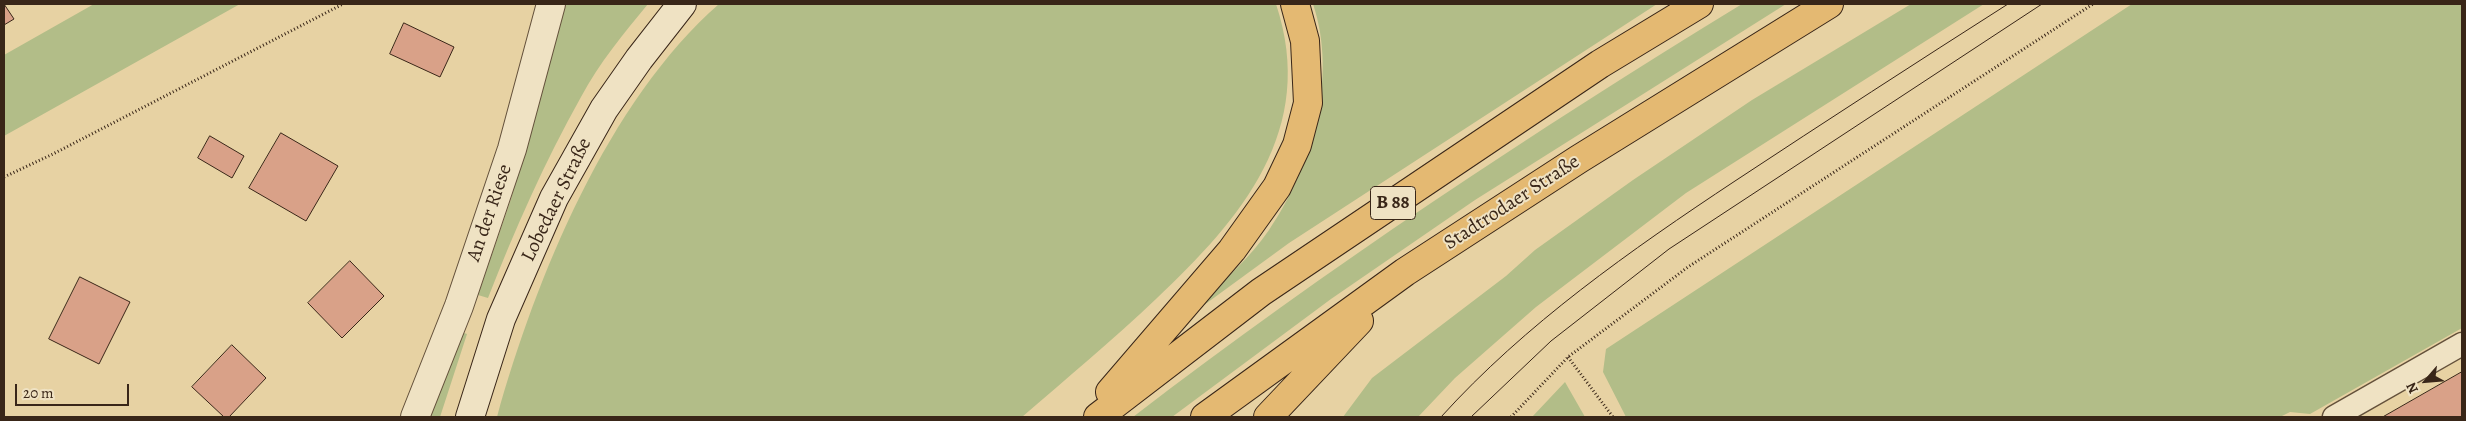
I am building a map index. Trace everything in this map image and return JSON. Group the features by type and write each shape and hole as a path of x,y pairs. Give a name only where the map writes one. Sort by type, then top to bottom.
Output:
{"main road":[{"name":"An der Riese","path":"415,417 459,306 512,150 551,4"},
{"name":"Lobedaer Straße","path":"470,417 501,319 554,198 604,109 639,59 682,4"},
{"path":"1088,417 1232,250 1277,187 1297,145 1308,103 1305,41 1295,4"},
{"name":"B 88","path":"1098,417 1261,292 1600,64 1699,4"},
{"name":"Stadtrodaer Straße","path":"1205,417 1405,272 1579,159 1829,4"},
{"path":"1268,417 1405,272"}],"lane":[{"path":"2334,417 2462,344"}],"path":[{"path":"4,177 344,4"},
{"path":"1511,417 1568,356 1688,267 2093,4"},
{"path":"1568,356 1613,417"}],"green space":[{"path":"94,4 240,4 4,136 4,55"},
{"path":"566,4 648,4 621,37 588,84 531,196 488,298 478,295 511,199"},
{"path":"719,4 1276,4 1286,50 1287,92 1279,132 1264,169 1242,204 1217,237 1140,314 1022,417 497,417 513,363 555,250 581,194 610,140 643,90 679,44"},
{"path":"1313,4 1657,4 1289,243 1200,308 1199,305 1245,260 1262,240 1298,179 1316,121 1321,91 1323,62 1320,32"},
{"path":"1742,4 1786,4 1475,200 1331,299 1172,417 1133,417 1281,307 1432,202 1586,101"},
{"path":"1911,4 1984,4 1686,193 1536,307 1455,378 1418,417 1343,417 1372,378 1506,276 1535,250 1633,180 1752,100"},
{"path":"2132,4 2462,4 2462,328 2310,414 2290,412 2280,417 1626,417 1603,372 1606,349"},
{"path":"461,332 467,334 440,417 430,417"},
{"path":"1565,382 1585,417 1532,417"}],"building":[{"path":"4,4 14,19 4,25"},
{"path":"404,23 454,47 440,77 390,54"},
{"path":"281,133 338,166 306,221 249,188"},
{"path":"210,136 244,156 232,178 198,158"},
{"path":"350,261 384,296 342,338 308,303"},
{"path":"80,277 130,302 99,364 49,339"},
{"path":"232,345 266,378 229,417 224,417 192,387"},
{"path":"2462,372 2462,417 2383,417"}],"tram line":[{"path":"1441,417 1473,383 1508,351 1580,290 1618,261 1735,181 2008,4"},
{"path":"1471,417 1551,341 1669,249 2042,4"}]}
